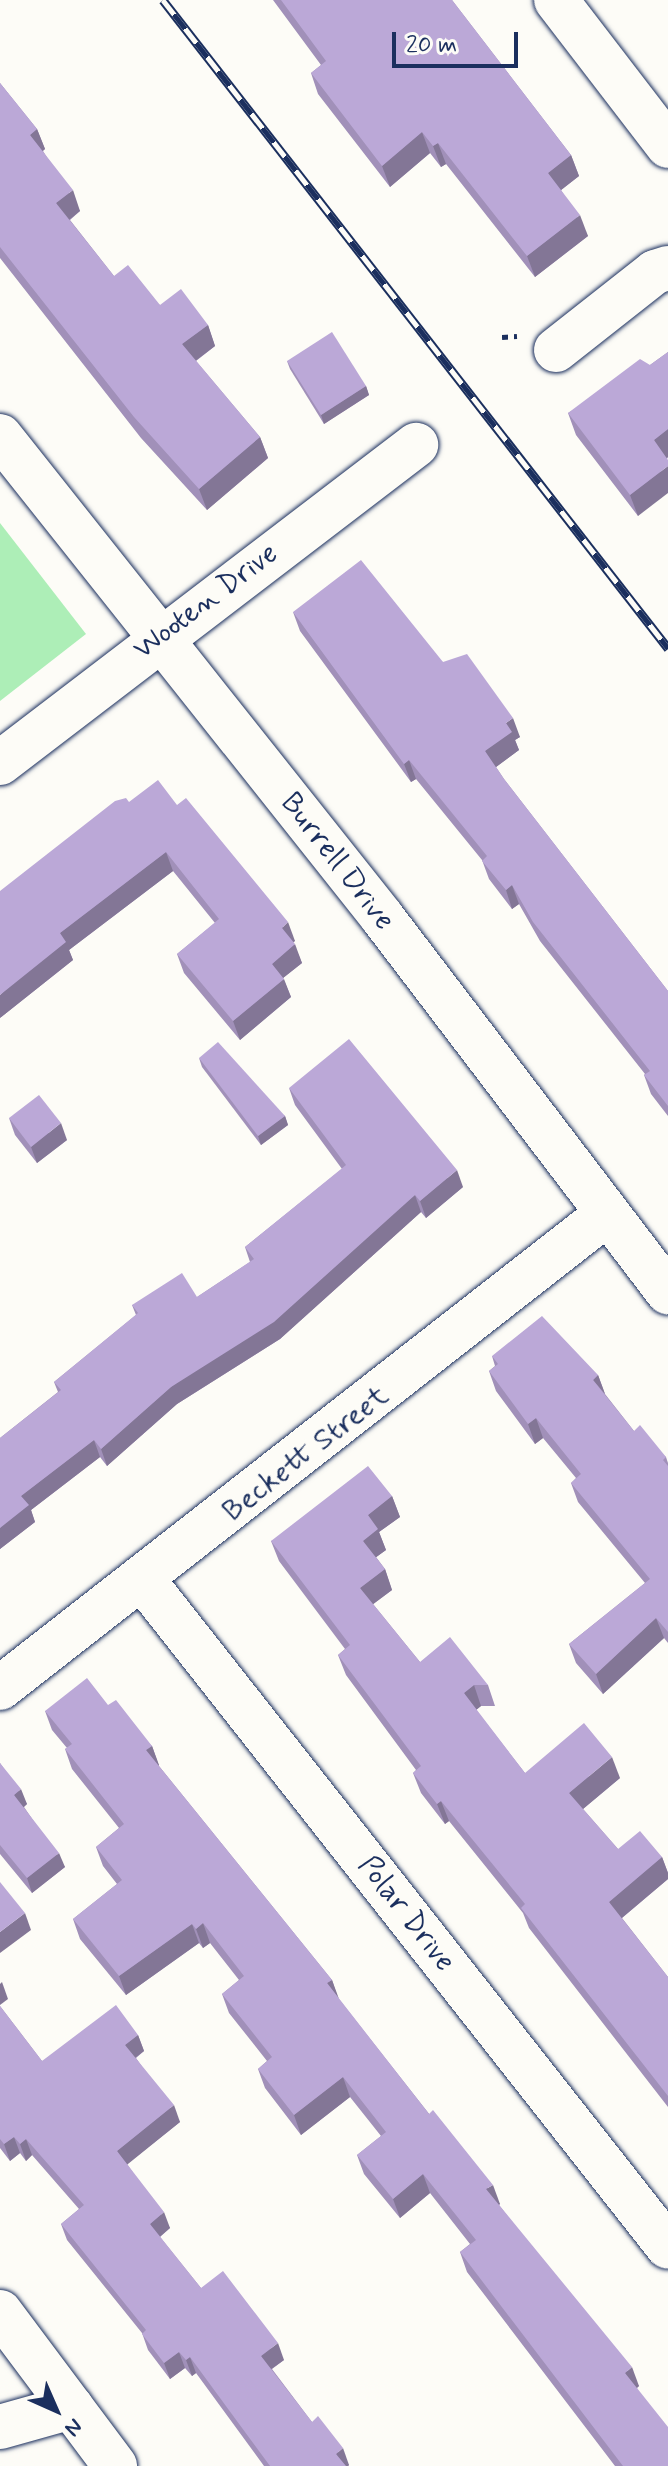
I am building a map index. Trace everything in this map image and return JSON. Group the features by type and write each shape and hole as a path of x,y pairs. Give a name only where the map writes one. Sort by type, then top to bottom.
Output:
{"street":[{"path":"556,0 668,146"},
{"path":"556,350 655,272 668,268"},
{"name":"Burrell Drive","path":"0,436 382,917 668,1293"},
{"name":"Wooten Drive","path":"0,763 158,637 416,445"},
{"name":"Beckett Street","path":"0,1688 144,1581 607,1214"},
{"name":"Polar Drive","path":"144,1581 668,2247"},
{"path":"0,2312 115,2466"},
{"path":"0,2427 71,2407"}],"green space":[{"path":"0,523 86,634 0,701"}],"building":[{"path":"281,0 452,0 571,155 548,173 580,215 527,256 438,143 433,146 422,132 382,166 311,73 326,61"},
{"path":"0,83 37,129 30,135 73,190 56,203 114,276 128,265 160,305 181,289 208,325 182,344 260,437 199,489 134,417 0,247"},
{"path":"332,332 366,386 321,415 287,361"},
{"path":"668,352 668,429 654,440 668,460 668,466 630,495 568,413 640,359 650,365"},
{"path":"361,560 443,662 467,654 513,718 506,723 512,732 485,751 668,991 668,1106 644,1075 650,1071 533,922 512,885 506,890 482,861 487,856 409,760 404,764 293,612"},
{"path":"158,780 177,805 186,798 288,922 282,928 295,944 272,964 284,979 233,1021 177,954 219,919 166,852 60,933 66,942 0,995 0,891 115,801 126,798 129,802"},
{"path":"349,1039 457,1170 420,1201 415,1195 274,1322 171,1387 101,1449 94,1440 21,1496 29,1505 0,1528 0,1438 61,1390 54,1382 138,1313 132,1305 182,1273 197,1297 254,1259 245,1247 346,1165 289,1088"},
{"path":"218,1042 285,1116 258,1136 199,1058"},
{"path":"39,1095 61,1123 31,1147 9,1118"},
{"path":"542,1316 598,1375 593,1380 634,1431 640,1425 666,1457 663,1460 668,1466 668,1632 656,1618 596,1674 569,1644 650,1579 571,1483 581,1474 536,1418 528,1424 489,1371 498,1364 492,1356"},
{"path":"368,1466 392,1496 368,1515 378,1529 363,1541 385,1569 360,1588 420,1662 450,1637 488,1685 474,1685 464,1693 525,1773 584,1723 612,1757 569,1793 618,1849 640,1831 662,1857 609,1902 668,1977 668,2096 521,1908 525,1904 441,1801 437,1804 413,1773 421,1766 338,1655 350,1645 271,1541"},
{"path":"87,1678 108,1705 116,1700 152,1746 146,1750 332,1980 327,1983 429,2114 433,2110 493,2185 486,2189 632,2367 625,2373 668,2427 668,2466 623,2466 460,2252 476,2240 423,2174 393,2199 357,2155 386,2132 343,2077 294,2115 258,2069 272,2057 222,1994 244,1976 203,1923 196,1929 192,1924 119,1976 73,1919 122,1880 96,1847 124,1824 65,1749 72,1744 45,1711"},
{"path":"0,1763 21,1789 14,1795 59,1853 27,1878 0,1845"},
{"path":"0,1882 25,1913 0,1932"},
{"path":"116,2005 138,2035 125,2045 174,2105 117,2151 164,2212 150,2224 201,2288 223,2271 278,2343 261,2356 312,2422 318,2416 343,2448 336,2454 346,2466 270,2466 190,2357 186,2360 179,2352 164,2363 142,2334 146,2330 61,2224 84,2205 26,2139 20,2144 14,2137 4,2144 0,2139 0,2006 42,2061"}],"railway":[{"path":"163,0 668,648"}]}
